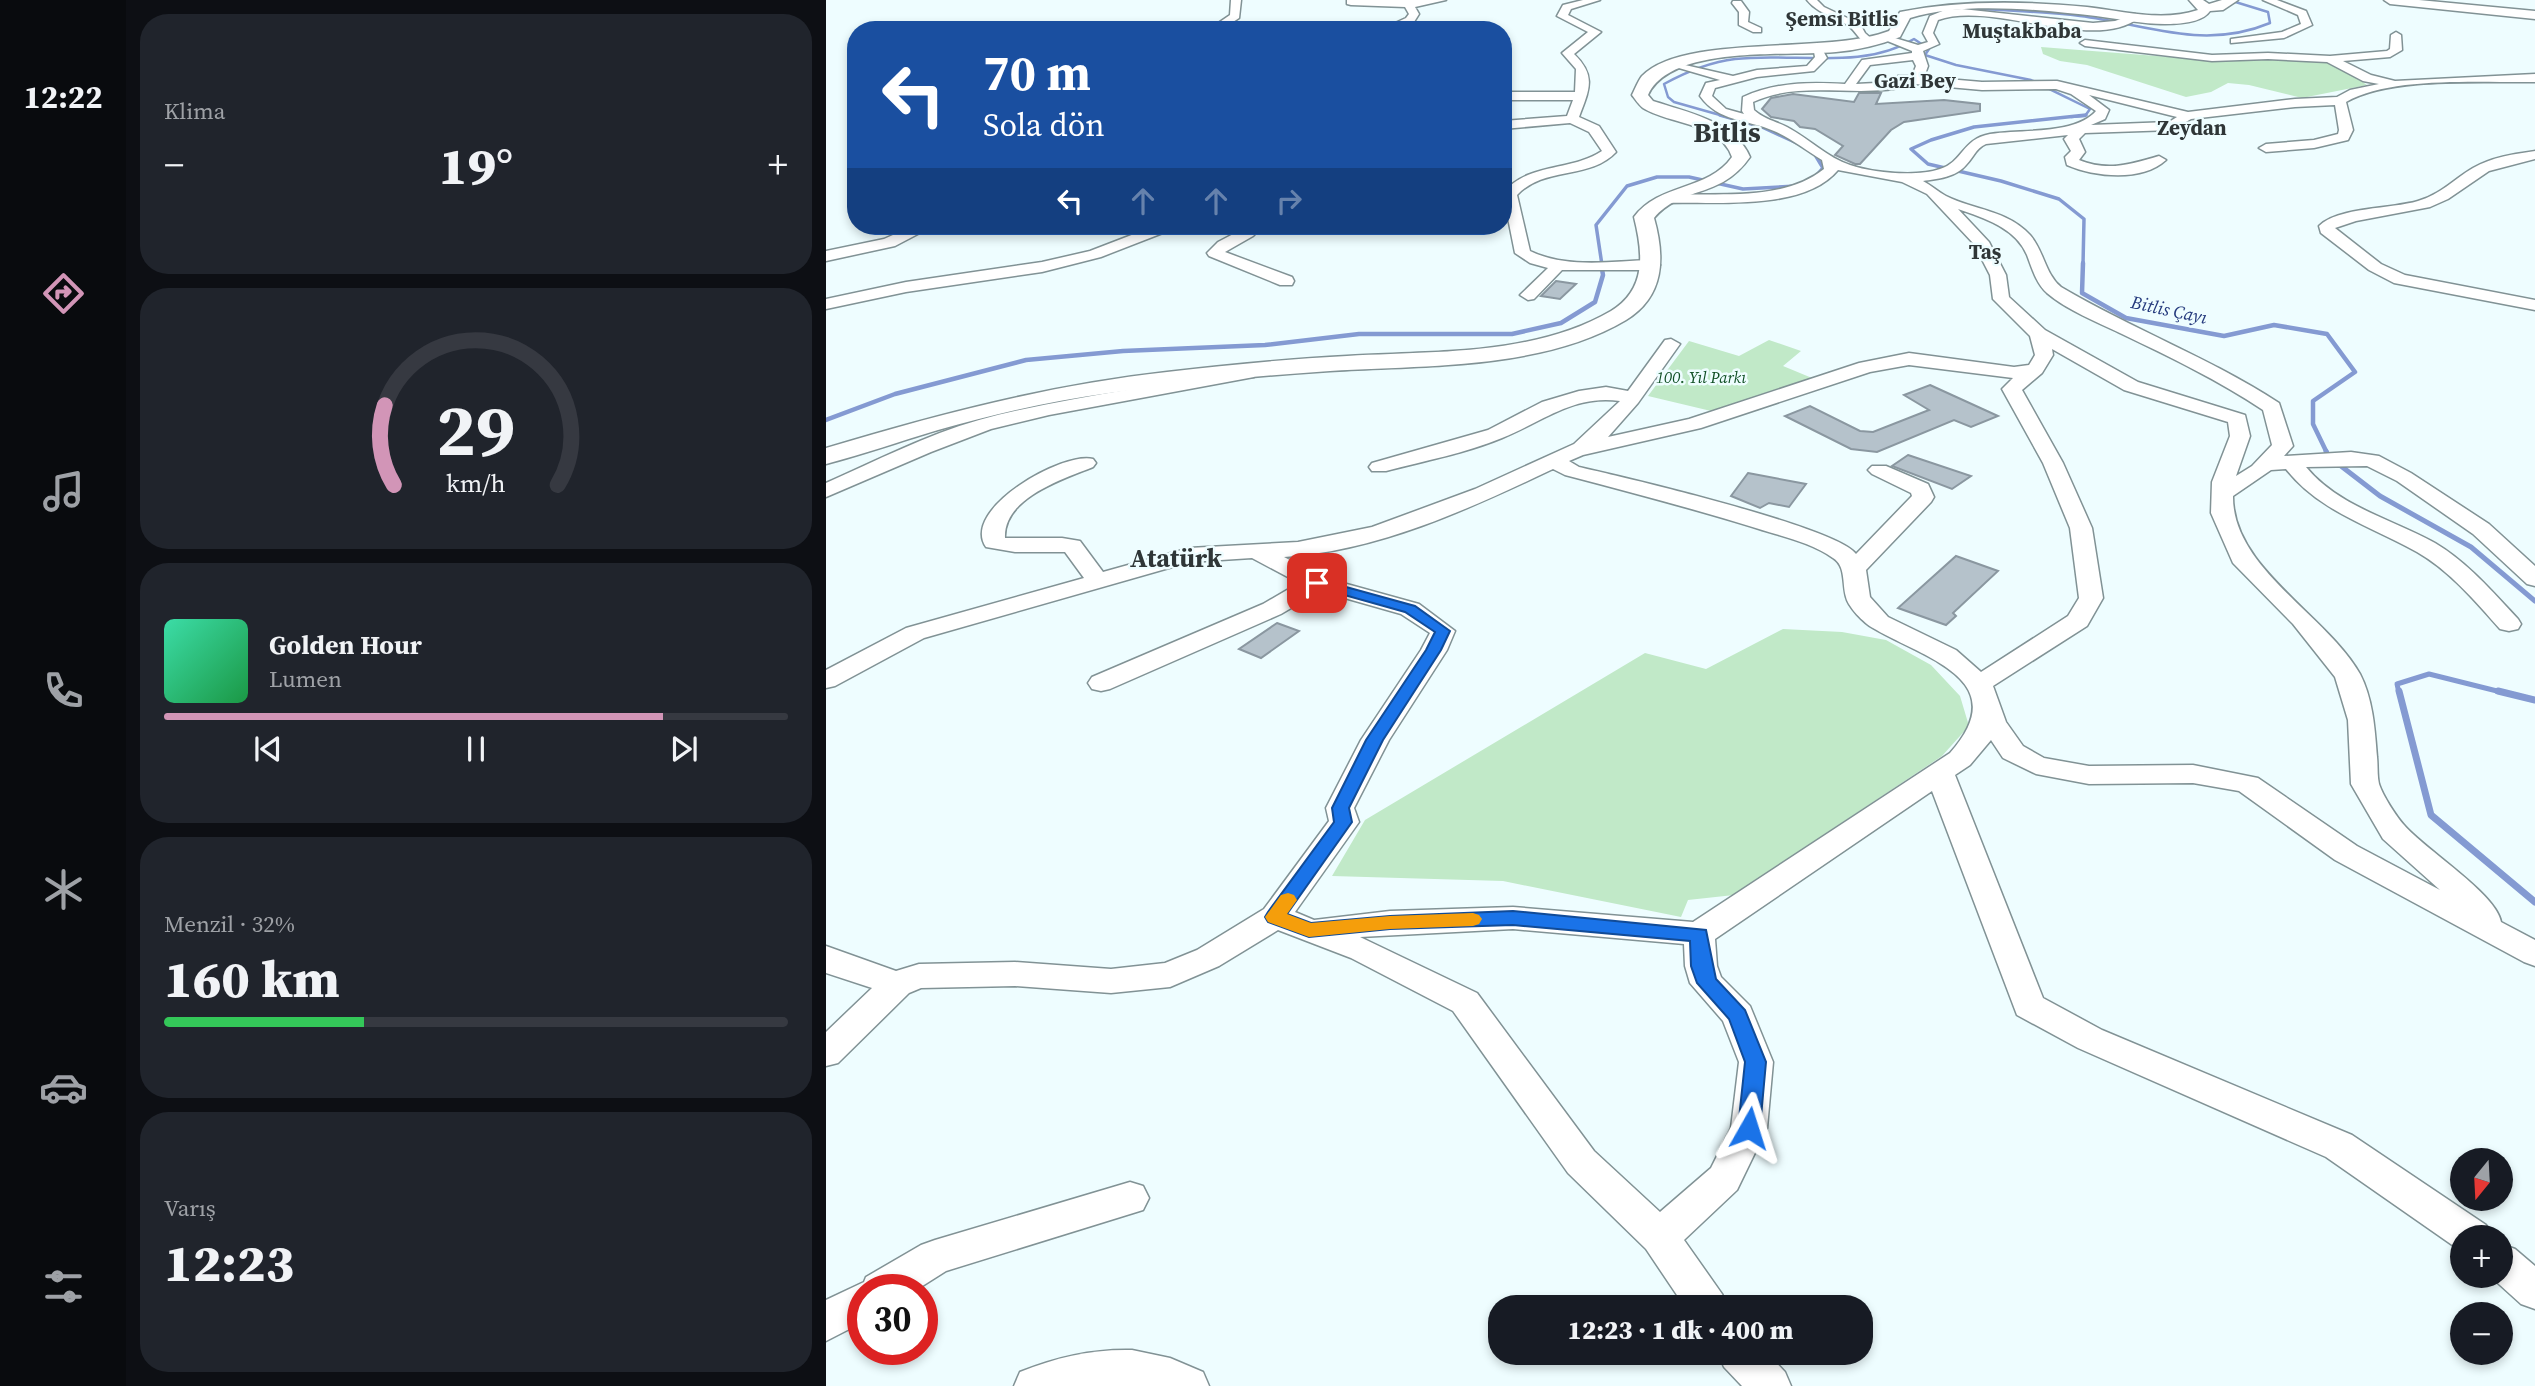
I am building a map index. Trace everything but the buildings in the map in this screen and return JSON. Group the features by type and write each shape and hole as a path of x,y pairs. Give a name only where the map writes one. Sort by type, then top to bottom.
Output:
{"main road":[{"path":"2390,0 2535,15"},
{"path":"826,456 915,429 1046,397 1106,386 1262,369 1474,354 1545,342 1595,327 1620,314 1644,291 1653,251 1644,217 1650,207 1711,182 1733,169 1741,157 1736,143 1721,134 1647,104 1640,95 1641,88 1652,76 1676,64 1730,52 1819,54 1895,34 1903,17 1911,11 1923,6 1958,1 2056,7 2130,20 2197,16 2201,4 2228,2"}],"street":[{"path":"1227,21 1235,16 1236,0"},
{"path":"1351,2 1412,4 1441,0"},
{"path":"1572,119 1580,96 1581,66 1568,53 1596,32 1562,16 1563,11 1574,4 1595,0"},
{"path":"1754,0 1733,3 1744,12 1743,23 1757,30"},
{"path":"1812,0 1820,9 1856,26 1860,34 1917,48"},
{"path":"2219,42 2263,39 2300,30 2307,24 2302,13 2268,0"},
{"path":"1406,21 1414,15 1410,7 1412,4"},
{"path":"1853,82 1866,62 1934,44 1928,33 1933,18 1941,13 1975,12 2046,18 2086,26 2109,25 2130,20"},
{"path":"2086,26 2088,29 2127,38 2170,41"},
{"path":"2085,43 2212,58 2268,56 2329,59 2390,54 2396,50 2396,35"},
{"path":"1914,80 1917,79 1922,66 1917,48"},
{"path":"1819,54 1810,68 1730,79 1710,86 1706,96 1711,104 1722,112 1846,169 1906,178 1940,173 1957,166 1974,142 2008,136 2112,127 2172,126 2188,116 2295,103 2340,101 2354,93 2396,84 2463,79 2535,78"},
{"path":"2329,59 2367,78 2396,84"},
{"path":"1676,64 1743,84 1793,78 1853,82 1884,88 1914,80 1982,86 2049,84 2188,116"},
{"path":"1763,129 1748,111 1746,100 1772,90 1853,82"},
{"path":"1751,83 1772,90"},
{"path":"2063,132 2101,117 2103,110 2075,91"},
{"path":"1512,96 1580,96"},
{"path":"2266,148 2314,145 2343,137 2346,131 2340,101"},
{"path":"2292,117 2287,107 2295,103"},
{"path":"1512,124 1572,119 1594,129 1609,152 1602,159 1588,164 1535,176 1517,184 1512,191"},
{"path":"1721,134 1763,129"},
{"path":"2080,131 2071,139 2077,145 2078,152 2073,157 2073,162 2081,167 2093,170 2129,169 2159,160"},
{"path":"2535,155 2480,169 2438,199 2419,205 2347,216 2328,226 2329,233 2357,251 2375,267 2400,279 2535,305"},
{"path":"1664,199 1786,192 1807,187 1821,178 1831,170 1829,160"},
{"path":"1906,178 1941,199 1956,219 1981,242 1998,275 2001,299 2039,334 2132,386 2238,419 2240,436 2222,482 2222,513 2245,563 2302,619 2348,676 2361,720 2365,784 2393,832 2448,879 2500,935"},
{"path":"1941,199 1982,213 2016,231 2028,242 2052,289 2120,328 2204,365 2272,407 2283,446 2265,464 2222,494"},
{"path":"1512,203 1523,253 1535,261 1558,265 1652,265"},
{"path":"826,256 889,243 906,235"},
{"path":"826,304 906,287 1042,267 1095,254 1145,235"},
{"path":"1246,235 1219,248 1215,253 1286,281"},
{"path":"1528,296 1558,265"},
{"path":"1309,930 1390,922 1513,918 1699,934 1960,759 1980,736 1983,695 2078,621 2091,598 2081,528 2053,463 2012,389 2035,369 2044,355 2039,334"},
{"path":"1483,494 1537,482 1574,460 1632,397 1671,344"},
{"path":"1574,460 1866,367 1909,359 2014,373 2035,369"},
{"path":"826,491 984,425 1067,405 1223,379 1262,369"},
{"path":"1379,467 1495,434 1549,406 1586,395 1606,393 1632,397"},
{"path":"826,680 915,633 1189,555 1298,548 1378,533 1483,494 1552,460 1599,459 1659,433"},
{"path":"2265,464 2351,458 2372,460 2404,477 2480,529 2535,579"},
{"path":"1599,459 1693,501"},
{"path":"1574,460 1813,539 1844,554 1854,569 1858,599 1879,622 1947,655 1983,695 1993,722 2013,752 2036,765 2089,775 2193,774 2248,785 2346,853 2535,954"},
{"path":"2291,462 2301,477 2323,495 2428,550 2464,577 2510,624"},
{"path":"1086,463 1047,477 997,513 991,530 994,542 1014,547 1057,543 1072,546 1098,581"},
{"path":"1854,569 1923,497 1920,489 1879,470"},
{"path":"826,1054 897,984 919,976 1015,974 1111,981 1170,975 1208,958 1275,917 1343,822 1340,808 1375,740 1434,650 1443,631 1410,609 1317,583 1255,551"},
{"path":"1101,684 1272,609 1317,583"},
{"path":"1940,772 1960,833 1983,883 2029,1006 2090,1039 2339,1146 2454,1225"},
{"path":"1275,917 1362,950 1465,1002 1581,1162 1660,1237 1700,1295"},
{"path":"1660,1237 1724,1180 1749,1128 1756,1062 1738,1015 1707,983 1701,966 1699,934"},
{"path":"826,958 897,984"},
{"path":"907,1274 935,1257 1130,1198"},
{"path":"2513,1272 2535,1291"},
{"path":"826,1322 847,1310"},
{"path":"1750,1365 1770,1386"},
{"path":"1035,1386 1050,1380 1112,1368 1168,1375 1188,1386"}],"green space":[{"path":"2041,47 2195,59 2318,59 2333,63 2367,85 2302,98 2249,85 2228,83 2211,92 2186,97 2087,65 2060,61 2043,54"},
{"name":"100. Yıl Parkı","path":"1769,340 1801,351 1783,366 1812,378 1711,411 1648,396 1689,341 1739,356"},
{"path":"1783,629 1842,632 1886,640 1931,665 1960,696 1969,726 1942,756 1734,895 1688,900 1681,917 1503,881 1332,876 1365,820 1645,653 1706,669"}],"waterway":[{"name":"Bitlis Çayı","path":"1967,8 2066,14 2198,35 2221,35 2270,23 2268,12 2229,0"},
{"path":"1727,117 1674,102 1668,97 1664,84 1698,68 1726,60 1757,57 1850,58 1894,49 1914,39 1929,49 1925,55 1956,65 2031,80 2090,109 2086,115"},
{"path":"1720,115 1727,117"},
{"name":"Bitlis Çayı","path":"2071,117 2086,115"},
{"name":"Bitlis Çayı","path":"2083,265 2084,219 2059,199 2001,181 1928,164 1911,149 1974,127 2086,115"},
{"path":"1727,117 1762,127 1799,144"},
{"path":"1814,153 1823,168 1817,175"},
{"path":"1602,265 1596,225 1627,186 1657,177 1689,177 1743,189 1796,186"},
{"path":"826,420 895,394 1026,360 1123,351 1265,345 1359,334 1512,334 1561,323 1595,302 1603,275 1601,263"},
{"name":"Bitlis Çayı","path":"2083,263 2082,293 2126,318 2224,336 2274,325 2327,334 2355,372 2313,401 2313,424 2327,453"},
{"name":"Bitlis Çayı","path":"2326,451 2328,456 2380,496 2471,547 2535,601"},
{"name":"Bitlis Çayı","path":"2399,693 2397,684 2429,674 2505,693"},
{"name":"Bitlis Çayı","path":"2399,691 2431,815 2535,902"},
{"name":"Bitlis Çayı","path":"2498,691 2535,700"}],"slow traffic":[{"path":"1288,900 1275,917 1309,930 1390,922 1473,919"}],"district":[{"name":"Şemsi Bitlis","path":"1842,19"},
{"name":"Muştakbaba","path":"2022,31"},
{"name":"Gazi Bey","path":"1915,81"},
{"name":"Zeydan","path":"2192,128"},
{"name":"Bitlis","path":"1727,132"},
{"name":"Taş","path":"1985,252"},
{"name":"Atatürk","path":"1176,558"}],"route":[{"path":"1317,583 1410,609 1443,631 1434,650 1375,740 1340,808 1343,822 1275,917 1309,930 1390,922 1513,918 1699,934 1701,966 1707,983 1738,1015 1756,1062 1749,1128"}]}
